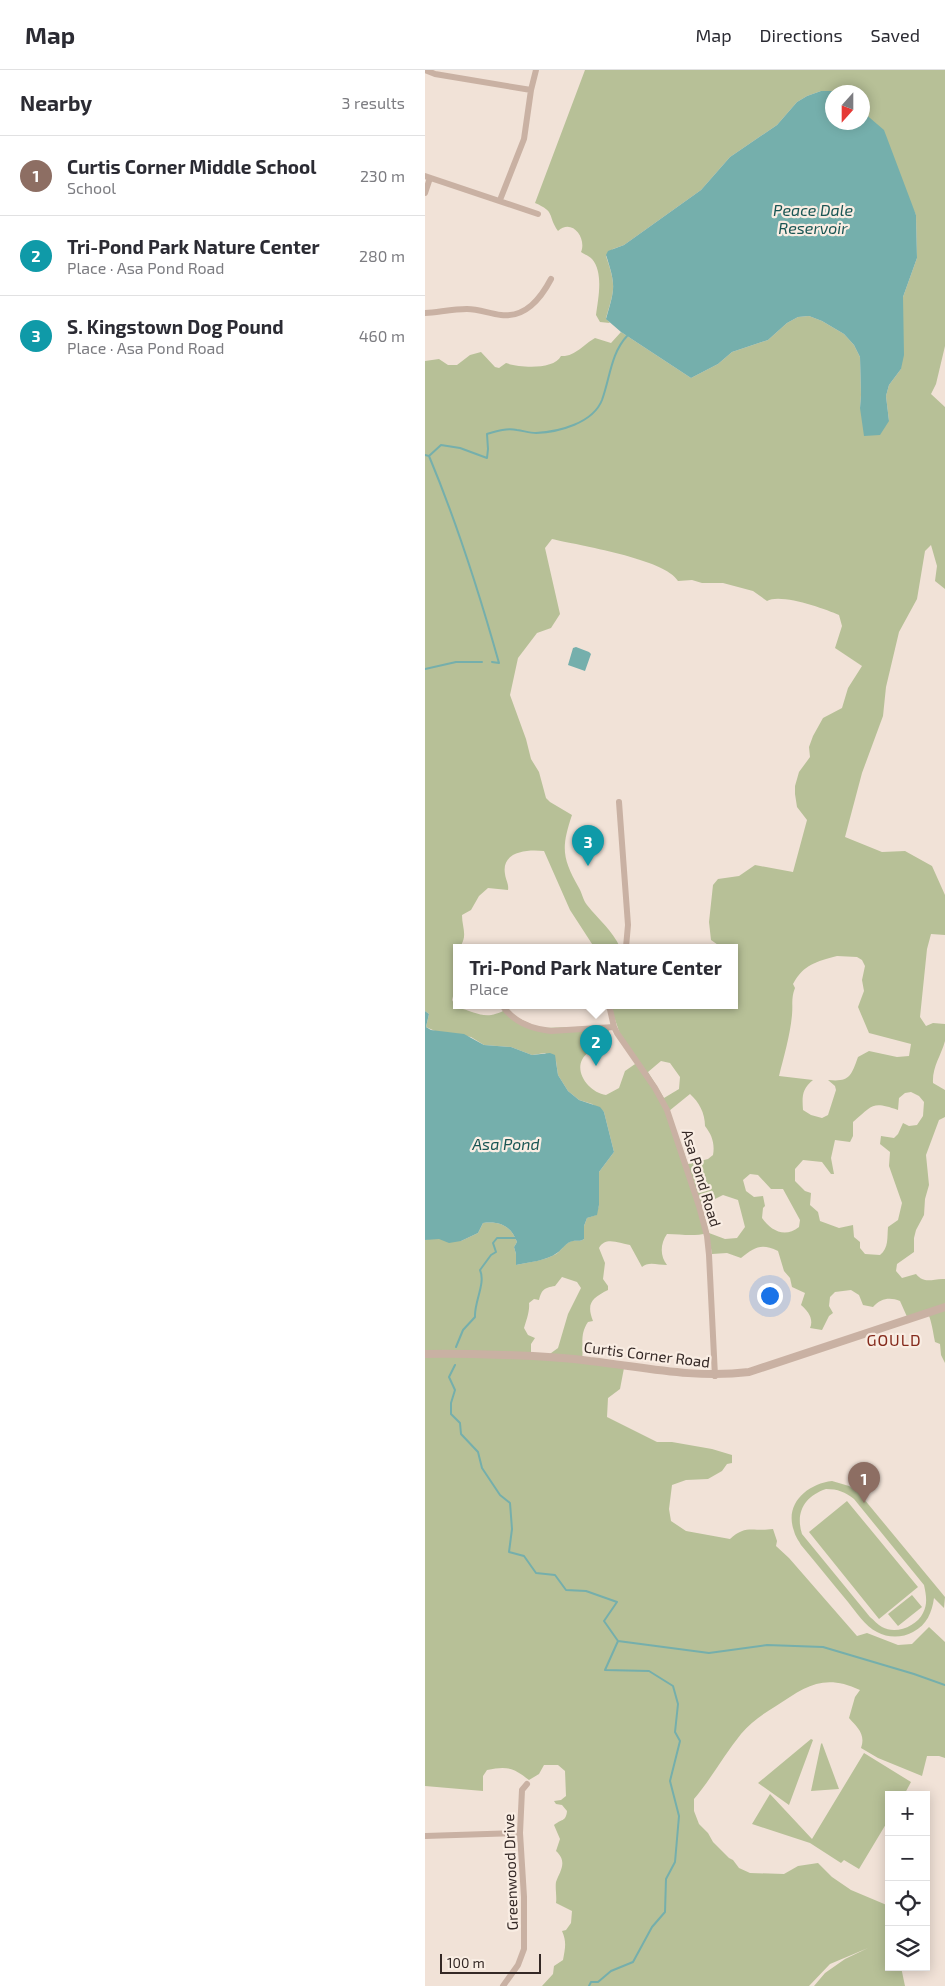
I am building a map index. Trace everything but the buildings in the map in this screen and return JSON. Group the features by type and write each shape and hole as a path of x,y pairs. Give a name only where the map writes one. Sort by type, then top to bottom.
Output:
{"street":[{"path":"425,70 435,74 531,90"},
{"path":"500,200 524,139 535,70"},
{"path":"425,193 428,177 538,214"},
{"path":"425,313 467,309 504,315 517,314 531,306 542,296 551,279"},
{"path":"619,802 628,925 626,944"},
{"path":"505,1009 514,1019 532,1028 541,1030 614,1027"},
{"name":"Asa Pond Road","path":"610,1009 614,1027 655,1088 667,1110 699,1206 707,1236 709,1255 715,1376"},
{"name":"Curtis Corner Road","path":"425,1354 451,1352 547,1356 589,1360 644,1370 715,1376 749,1372 945,1307"},
{"name":"Greenwood Drive","path":"503,1986 518,1965 524,1949 524,1897 520,1833 522,1790 527,1784"},
{"path":"425,1836 520,1833"}],"green space":[{"path":"585,70 945,70 945,346 936,384 931,394 945,407 945,589 935,581 937,566 931,545 925,551 917,599 899,632 886,687 883,716 862,773 845,837 882,852 905,851 932,866 945,895 945,935 931,934 927,949 920,1017 926,1026 933,1023 945,1024 945,1041 935,1067 933,1083 945,1090 945,1117 939,1120 926,1155 929,1185 925,1199 924,1215 914,1238 914,1252 897,1264 896,1271 902,1278 916,1274 926,1280 945,1279 945,1363 941,1355 940,1344 935,1342 928,1313 908,1319 900,1301 886,1299 873,1307 863,1305 859,1295 851,1290 835,1292 830,1297 829,1306 833,1313 829,1316 822,1330 810,1328 810,1315 801,1305 805,1293 792,1287 790,1278 784,1271 778,1251 767,1247 758,1247 741,1258 727,1253 712,1254 708,1233 692,1235 667,1234 662,1250 663,1258 667,1265 650,1264 642,1267 630,1245 613,1241 602,1244 599,1248 605,1263 603,1279 608,1286 608,1290 594,1299 590,1305 593,1321 588,1322 585,1327 582,1341 582,1360 624,1368 620,1389 608,1398 607,1417 657,1442 672,1442 712,1449 732,1455 732,1463 727,1464 722,1471 708,1479 686,1480 672,1485 669,1509 671,1521 686,1531 730,1539 745,1530 773,1529 777,1541 776,1546 789,1558 857,1636 867,1633 898,1645 912,1644 929,1627 945,1642 945,1758 927,1756 922,1776 878,1758 861,1748 862,1735 849,1718 855,1697 860,1690 847,1685 826,1682 806,1688 753,1722 735,1742 694,1799 694,1811 699,1824 708,1833 713,1842 739,1868 750,1873 784,1874 798,1866 818,1863 832,1877 851,1890 885,1904 885,1971 902,1971 905,1986 814,1986 825,1973 845,1959 868,1948 830,1964 809,1986 542,1986 553,1974 554,1966 563,1960 565,1942 562,1931 566,1930 571,1923 572,1911 556,1903 556,1882 561,1870 562,1859 556,1851 560,1839 554,1825 564,1819 567,1811 562,1805 556,1804 554,1801 561,1800 566,1796 565,1771 558,1765 544,1765 539,1774 529,1780 514,1770 499,1768 487,1770 483,1776 483,1791 425,1786 425,1240 433,1238 461,1241 478,1233 483,1223 495,1223 508,1228 515,1237 517,1242 514,1247 516,1265 551,1256 570,1242 584,1239 584,1226 587,1218 596,1215 599,1205 599,1172 614,1152 604,1112 592,1104 579,1100 568,1091 558,1075 556,1061 545,1053 532,1055 511,1047 484,1045 471,1037 435,1031 426,1027 429,1014 425,1011 425,361 439,359 448,365 457,365 470,355 481,352 495,367 499,368 506,363 528,367 544,366 557,361 561,356 575,352 595,338 611,343 621,332 691,378 718,364 732,352 768,340 787,323 798,317 809,316 844,334 854,345 860,357 860,408 889,421 886,396 889,385 901,369 903,297 917,258 916,215 870,126 870,85 825,85 825,91 807,96 797,102 777,125 730,157 701,190 624,245 613,249 606,256 613,281 613,293 606,318 610,323 600,322 596,315 599,294 598,271 592,259 581,252 582,241 580,236 573,228 563,228 558,231 546,209 535,203","holes":["552,539 600,549 639,560 657,566 670,573 678,581 692,580 702,583 723,583 753,591 767,601 774,599 792,600 839,615 842,626 835,648 862,666 848,688 842,708 823,718 809,747 810,757 799,772 795,786 797,807 807,820 793,872 755,865 739,876 718,879 713,885 709,922 711,940 717,944 738,944 738,1009 611,1009 620,1034 638,1062 625,1071 619,1088 606,1095 599,1093 587,1084 583,1078 581,1064 583,1058 589,1052 599,1053 611,1026 539,1028 514,1016 507,1009 493,1015 482,1015 462,1009 453,1009 452,1000 453,944 462,944 464,939 462,915 471,910 479,896 488,888 508,890 505,866 507,860 517,853 544,851 570,910 592,944 618,944 586,903 569,869 565,845 572,815 546,798 539,772 531,759 510,695 518,658 537,633 551,628 560,614 545,548","837,956 857,957 862,960 865,966 862,980 864,991 858,1007 869,1033 911,1044 909,1056 897,1057 869,1051 858,1057 848,1077 841,1080 828,1080 835,1086 836,1090 828,1115 822,1118 811,1115 803,1110 803,1093 813,1080 779,1076 791,1023 795,988 793,984 797,977 811,965","661,1061 670,1063 680,1077 679,1089 664,1098 648,1072","911,1092 919,1096 924,1102 923,1116 917,1125 909,1126 903,1123 894,1138 881,1136 880,1144 890,1152 889,1166 902,1203 898,1220 888,1227 887,1242 883,1252 880,1255 865,1254 860,1248 860,1242 854,1237 853,1225 839,1228 820,1221 818,1212 810,1205 811,1193 805,1191 795,1181 795,1169 803,1160 822,1162 831,1174 834,1174 831,1158 835,1140 850,1142 853,1136 853,1122 869,1108 878,1105 898,1110 899,1098 905,1093","690,1094 703,1112 705,1126 712,1140 714,1151 713,1155 708,1159 688,1164 669,1111","750,1174 758,1175 771,1189 783,1189 800,1220 799,1227 789,1232 784,1232 774,1229 766,1223 762,1218 765,1206 763,1196 754,1197 746,1191 743,1180","723,1195 738,1200 745,1227 737,1238 725,1239 709,1233 703,1211 715,1199","562,1277 577,1282 581,1288 568,1314 558,1348 547,1356 531,1355 531,1344 535,1338 528,1335 524,1328 529,1303 534,1299 539,1300 542,1291 555,1286"]},
{"path":"832,1481 849,1486 859,1493 945,1597 944,1608 934,1598 928,1618 918,1629 909,1634 895,1636 881,1634 873,1629 861,1618 801,1545 795,1533 792,1512 795,1504 806,1491","holes":["830,1489 841,1491 854,1499 924,1585 925,1610 916,1622 906,1628 900,1630 888,1629 882,1627 870,1617 802,1534 800,1519 803,1506 812,1496"]},
{"path":"847,1501 918,1587 879,1619 809,1532"},
{"path":"912,1595 922,1607 898,1626 888,1614"},
{"path":"811,1739 813,1740 789,1805 758,1783"},
{"path":"821,1744 839,1789 811,1791"},
{"path":"864,1753 911,1782 906,1791 885,1791 885,1826 859,1869 844,1860 841,1863 810,1843 752,1824 770,1794 812,1839"}],"water":[{"name":"Peace Dale Reservoir","path":"825,91 825,130 870,130 870,118 884,130 916,215 917,258 903,297 904,355 901,369 889,385 886,396 889,421 880,435 864,436 860,408 860,357 854,345 844,334 822,321 809,316 798,317 787,323 768,340 732,352 718,364 691,378 621,332 606,319 613,287 606,255 608,251 624,245 701,190 730,157 777,125 797,102 807,96"},
{"path":"576,647 591,654 585,671 568,665 573,648"},
{"name":"Asa Pond","path":"425,1011 429,1014 426,1027 431,1030 464,1034 484,1045 511,1047 532,1055 550,1053 555,1055 558,1075 568,1091 579,1100 600,1107 604,1112 614,1152 599,1172 599,1205 597,1215 587,1218 584,1226 584,1239 568,1243 548,1258 516,1265 514,1247 517,1242 512,1232 500,1224 483,1223 478,1233 461,1241 449,1243 439,1239 425,1240"}],"waterway":[{"path":"425,455 429,456 441,445 460,448 487,458 487,434 509,429 534,433 555,431 583,420 598,408 617,350 627,336"},
{"path":"429,456 458,532 484,610 499,663 492,662"},
{"path":"425,669 456,662 482,662"},
{"path":"456,1347 463,1330 475,1317 482,1281 480,1270 491,1255 496,1252 493,1243 497,1238 516,1238"},
{"path":"455,1365 449,1377 455,1390 451,1403 451,1414 460,1423 461,1434 478,1452 482,1468 500,1495 510,1503 512,1529 509,1552 524,1556 536,1573 555,1575 566,1590 586,1591 617,1602 604,1621 618,1641 709,1653 767,1645 823,1647 945,1685"},
{"path":"589,1986 591,1982 598,1982 611,1971 633,1962 652,1927 665,1912 666,1879 675,1862 679,1816 670,1781 680,1741 675,1732 678,1704 673,1686 649,1671 605,1670 618,1641"}],"place":[{"name":"S. Kingstown Dog Pound","path":"588,866"},
{"name":"Tri-Pond Park Nature Center","path":"596,1066"},
{"name":"Curtis Corner Middle School","path":"864,1503"}],"district":[{"name":"GOULD","path":"894,1339"}]}
